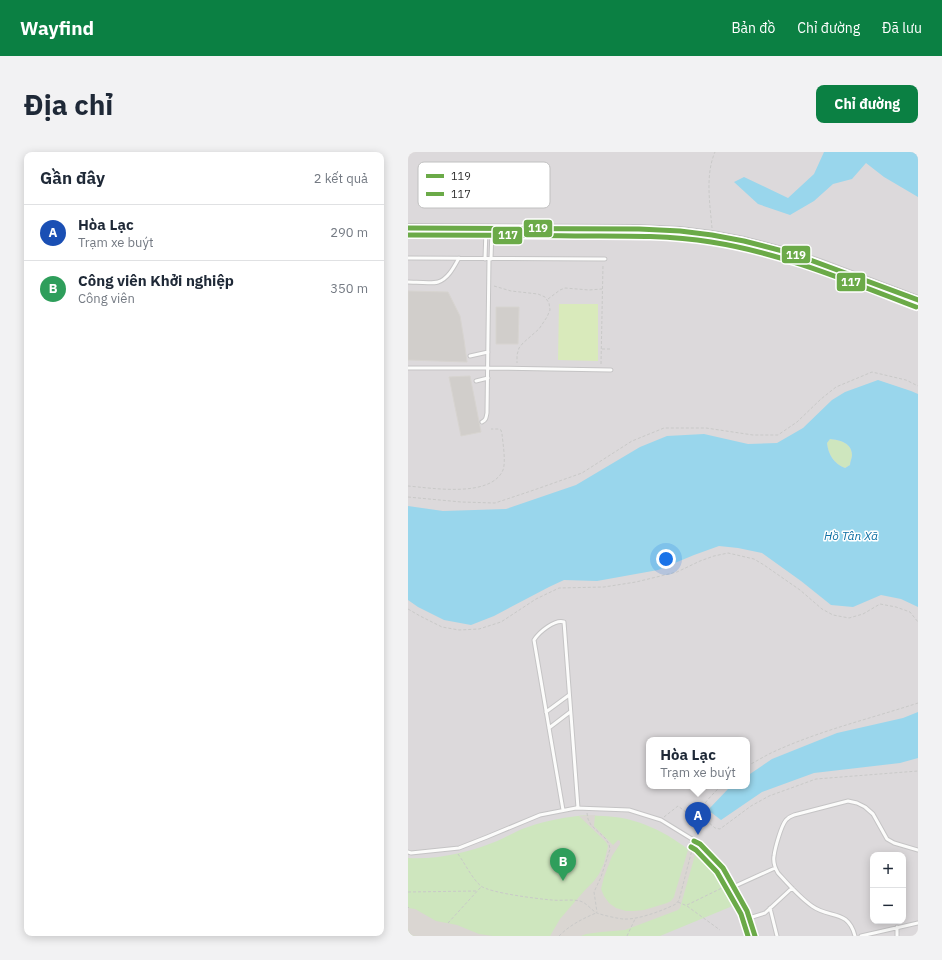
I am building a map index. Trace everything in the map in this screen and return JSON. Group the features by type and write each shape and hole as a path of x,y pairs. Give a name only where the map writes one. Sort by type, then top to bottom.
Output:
{"street":[{"path":"408,228 639,229 712,235 744,241 794,254 918,300"}],"lane":[{"path":"488,259 489,229"},
{"path":"482,422 486,418 487,413 489,229"},
{"path":"408,258 605,260"},
{"path":"408,282 436,283 452,271 459,258"},
{"path":"470,356 488,352"},
{"path":"408,368 611,370"},
{"path":"476,380 488,378"},
{"path":"563,810 534,640 535,637 547,627 562,621 564,622 578,808"},
{"path":"546,712 569,695"},
{"path":"549,728 570,712"},
{"path":"855,936 853,928 849,922 834,914 818,911 802,898 778,874 775,868 774,856 782,826 787,819 794,815 848,801 857,803 865,807 873,814 887,839 894,843 918,850"},
{"path":"408,852 411,853 459,848 540,815 563,810 578,808 629,810 661,820 700,844 723,868 747,911 755,936"},
{"path":"732,885 775,868"},
{"path":"749,918 765,913 792,888"},
{"path":"770,908 777,936"},
{"path":"861,936 918,922"},
{"path":"897,927 897,936"}],"path":[{"path":"712,235 709,182 711,165 715,152"},
{"path":"601,364 603,264"},
{"path":"493,285 511,291 538,294 545,297 549,303 550,310 547,317 539,329 519,348 517,363"},
{"path":"547,300 565,288 590,290 602,289"},
{"path":"601,350 612,349"},
{"path":"408,497 461,502 495,503 582,472 632,441 664,428 706,428 753,436 778,435 797,422 821,398 836,387 872,372 906,380 918,386"},
{"path":"408,486 464,490 478,488 491,483 499,477 503,469 504,459 501,430 498,428 491,429"},
{"path":"408,609 442,627 459,630 479,629 500,622 536,599 559,588 604,587 636,582 677,572 714,556 728,554 754,559 764,564 800,590 822,609 833,615 849,618 863,614 880,604 896,607 910,612 918,622"},
{"path":"750,764 769,753 803,739 840,726 918,703"},
{"path":"718,789 701,809 699,814 715,828 720,829 751,806 769,796 816,779 918,771"},
{"path":"661,820 678,806 703,825 708,822"},
{"path":"587,808 588,819 591,825 605,838 610,849 601,877 594,892 597,913"},
{"path":"455,848 481,887 513,895 581,902 597,913 624,919 635,919 676,904 694,841"},
{"path":"687,906 732,885"},
{"path":"448,923 481,887"},
{"path":"408,892 477,891"},
{"path":"677,902 687,906 720,930"},
{"path":"559,936 568,927 579,920 597,913"},
{"path":"627,936 635,919"}],"shaded area":[{"path":"408,152 918,152 918,936 408,936"},
{"path":"595,815 594,826 613,845 618,840 620,841 620,844 612,856 601,889 609,903 616,908 626,911 644,910 671,901 674,897 688,850 695,855 680,908 678,910 625,930 586,934 581,936 550,936 560,919 594,881 604,863 608,846 606,842 579,816"},
{"path":"408,908 415,909 436,921 457,925 479,934 493,936 408,936"}],"green space":[{"path":"559,304 598,304 598,361 558,360"},
{"path":"830,439 841,441 848,445 852,455 850,465 845,468 832,458 827,443"},
{"path":"587,815 627,819 651,827 674,839 694,854 712,872 735,905 660,936 408,936 408,858 440,857 461,853 482,847 542,822"}],"water":[{"path":"824,152 918,152 918,197 884,177 866,163 852,179 833,184 814,201 790,215 758,204 734,182 744,177 788,198 814,174"},
{"name":"Hồ Tân Xã","path":"878,380 918,394 918,607 901,599 881,595 853,607 831,605 762,553 719,546 658,570 597,581 564,580 494,616 471,625 444,620 418,607 408,600 408,506 443,511 506,509 576,485 640,447 667,436 704,434 748,444 777,443 803,428 832,400 845,392","holes":["830,439 841,441 848,445 852,456 850,465 845,468 832,458 827,443"]},
{"path":"918,712 918,758 900,763 814,773 762,792 721,820 708,810 728,789 750,789 750,774 772,759 837,733 903,718"}],"building":[{"path":"408,291 448,292 460,316 467,362 408,360"},
{"path":"496,307 519,307 518,344 496,344"},
{"path":"470,376 481,432 461,436 449,377"}],"transit line":[{"name":"119","path":"408,228 639,229 680,231 712,235 744,241 794,254 918,300"},
{"name":"117","path":"408,235 643,236 711,242 763,253 815,269 916,307"},
{"name":"119","path":"694,841 700,844 723,868 747,911 755,936"},
{"name":"117","path":"691,847 696,850 717,872 741,914 748,936"}],"place":[{"name":"Hòa Lạc","path":"698,835"},
{"name":"Công viên Khởi nghiệp","path":"563,881"}]}
